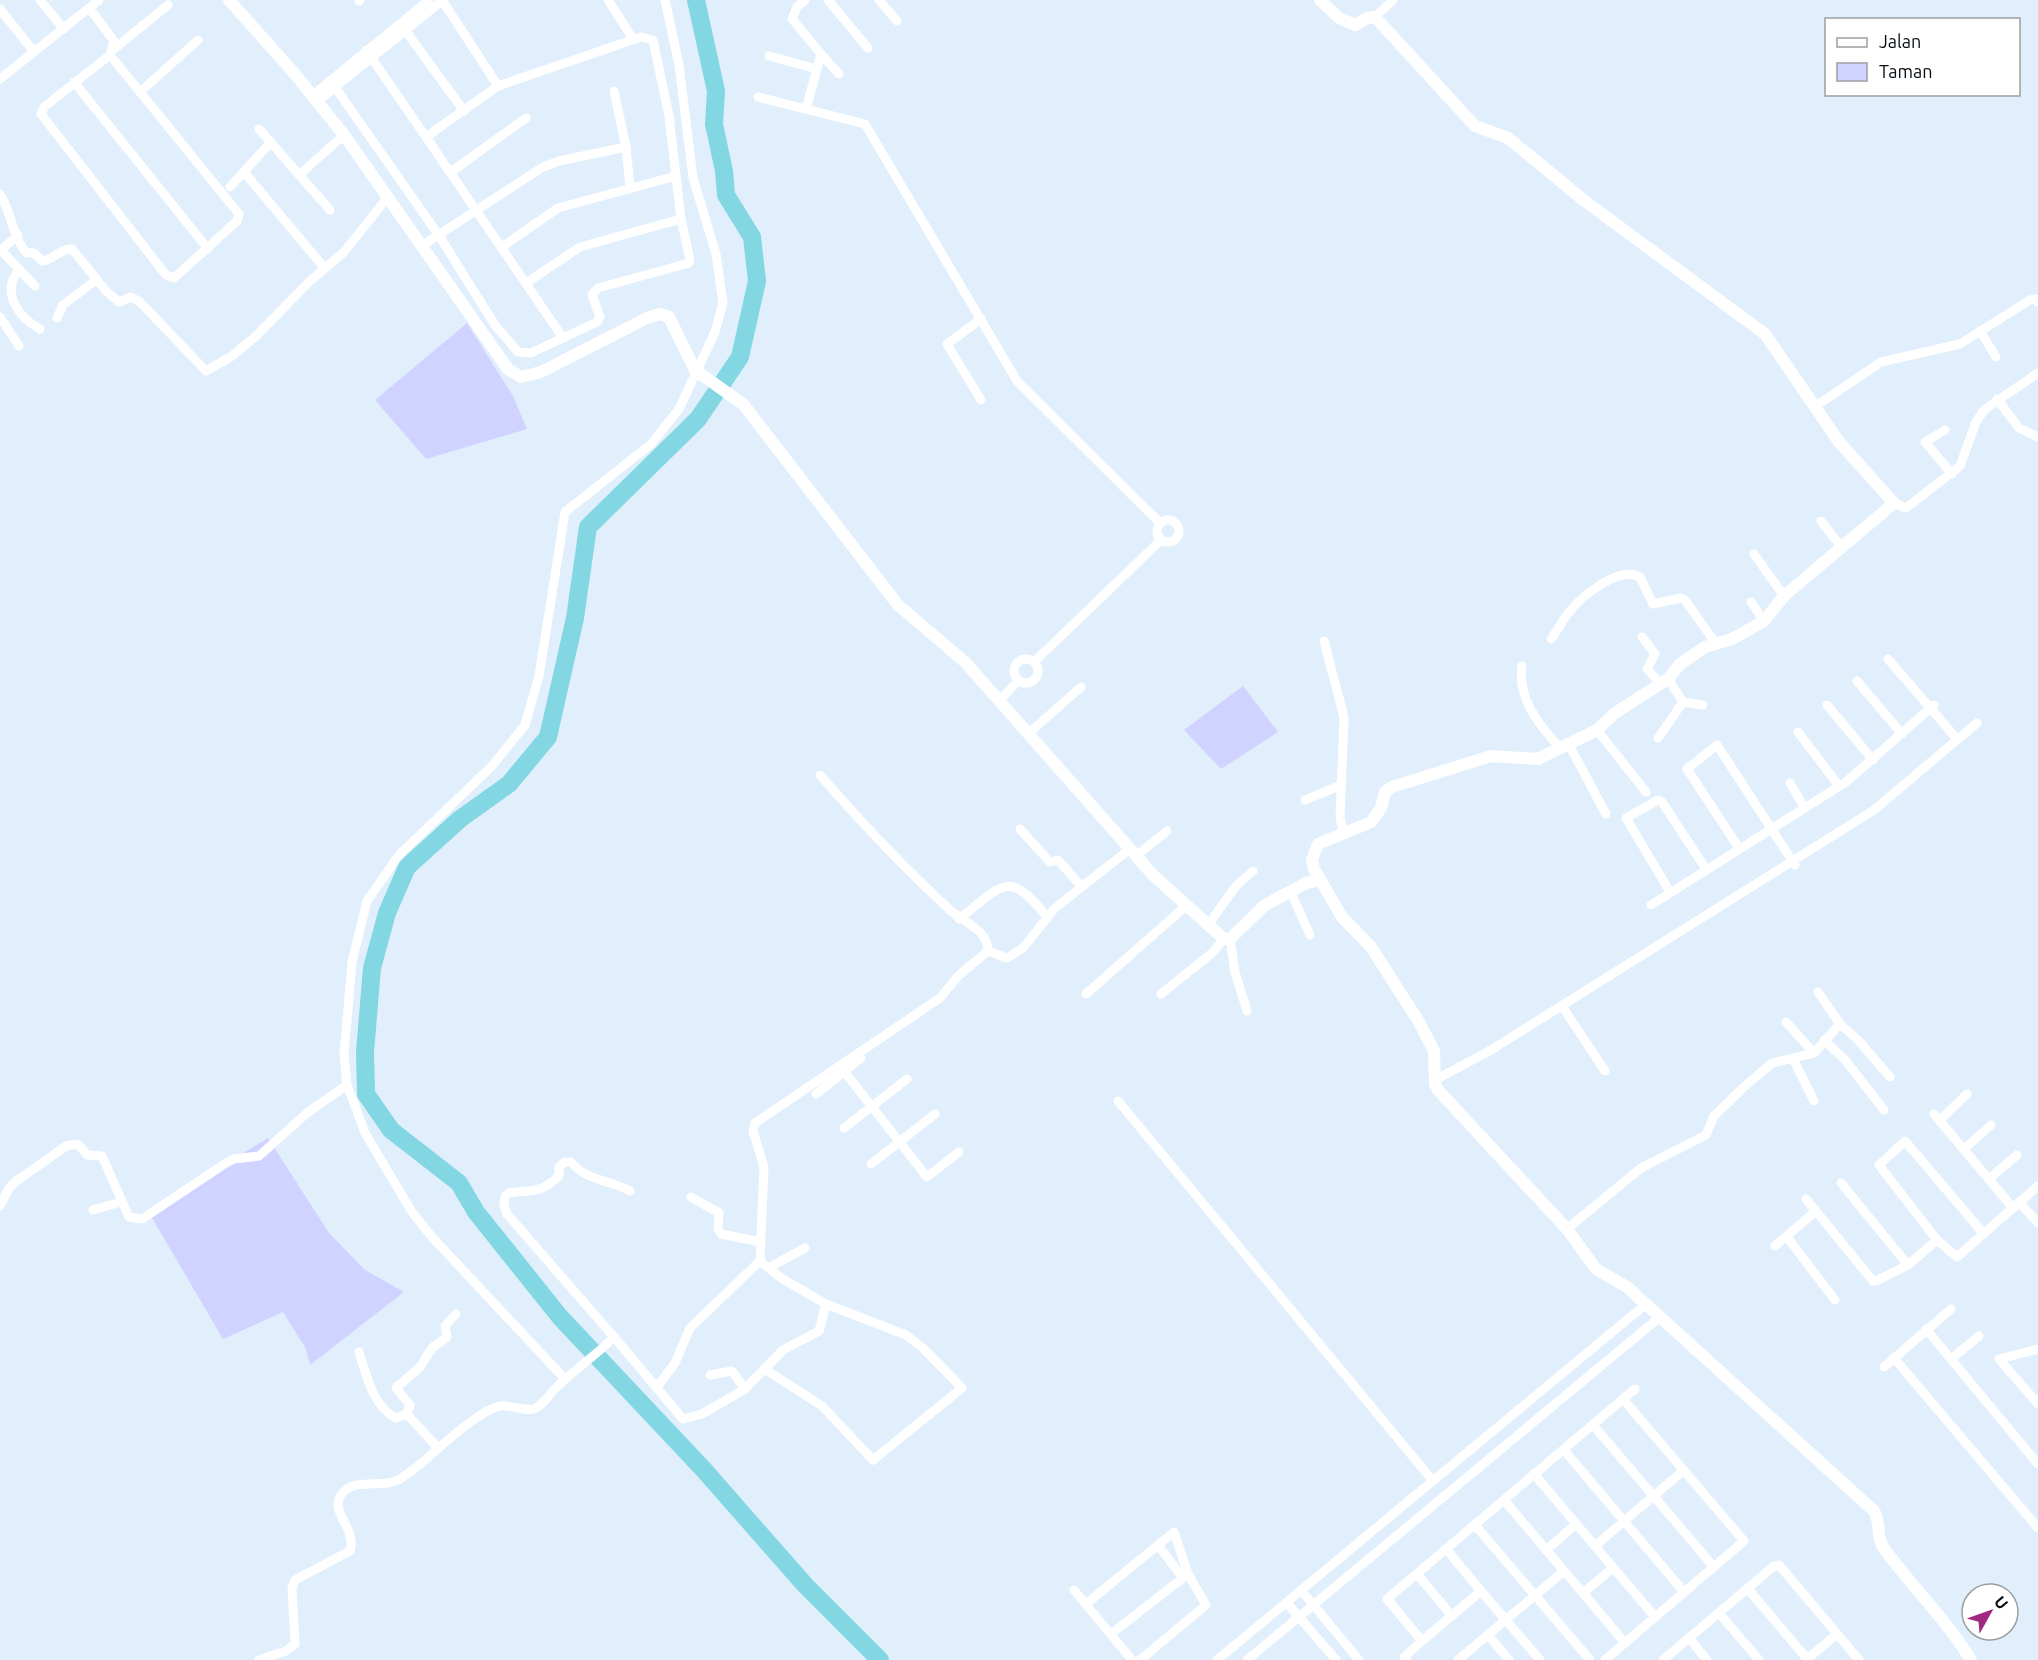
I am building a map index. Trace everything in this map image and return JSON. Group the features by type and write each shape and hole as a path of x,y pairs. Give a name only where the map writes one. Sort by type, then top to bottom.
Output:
{"street":[{"path":"40,0 64,29"},
{"path":"0,79 99,0"},
{"path":"229,0 316,98 344,135 423,245 503,365 521,377 541,372 660,314 664,314 672,321 697,371 741,402 888,592 911,617 965,662 1133,853 1186,906 1227,939 1247,1011"},
{"path":"403,27 429,0"},
{"path":"316,98 403,27 442,0 498,86"},
{"path":"608,0 633,39"},
{"path":"564,1378 432,1237 412,1212 365,1133 347,1085 344,1031 354,945 367,901 399,855 492,766 525,725 539,676 564,512 663,432 679,409 720,317 722,286 716,254 693,178 679,65 665,0"},
{"path":"805,0 797,7 792,19 839,74"},
{"path":"828,0 868,48"},
{"path":"879,0 897,21"},
{"path":"1320,0 1346,23 1355,25 1375,17 1393,0"},
{"path":"90,9 114,41 112,52 140,92 239,214 237,221 174,278 166,275 41,114 42,108 112,52 168,5"},
{"path":"0,9 34,52"},
{"path":"1375,17 1475,126 1508,138 1586,202 1765,334 1839,442 1894,503 1906,508 1952,474 1964,460 1979,416 1997,399 2038,373"},
{"path":"403,27 464,111"},
{"path":"333,84 438,234 495,325 518,352 531,353 598,321 592,295 596,290 685,266 690,262 681,219 669,116 654,42 646,36 498,86 426,137"},
{"path":"140,92 198,40"},
{"path":"369,54 563,338"},
{"path":"806,109 821,54"},
{"path":"769,56 817,69"},
{"path":"74,82 207,249"},
{"path":"614,91 626,147 630,187"},
{"path":"758,97 865,124 1017,381 1160,523"},
{"path":"451,172 526,118"},
{"path":"259,129 330,210"},
{"path":"299,175 344,135"},
{"path":"230,187 271,142"},
{"path":"423,245 543,167 559,161 626,147"},
{"path":"244,172 322,265"},
{"path":"502,247 558,208 676,176"},
{"path":"1,199 24,250 29,254 35,254 42,261 71,248 96,280 118,301 131,297 140,302 206,371 232,356 255,337 310,281 344,252 388,198"},
{"path":"526,283 580,247 681,219"},
{"path":"18,235 1,251 35,286"},
{"path":"19,270 11,282 12,298 19,313 40,329"},
{"path":"57,318 61,308 96,280"},
{"path":"1816,406 1854,378 1886,360 1960,344 2030,300 2036,299 2038,302"},
{"path":"0,317 19,346"},
{"path":"981,319 947,344 981,400"},
{"path":"1980,331 1996,357"},
{"path":"1997,399 2019,428 2038,437"},
{"path":"1945,430 1925,442 1952,474"},
{"path":"1894,503 1784,596 1764,621 1717,645 1705,647 1686,660 1665,681 1615,713 1597,730 1533,760 1491,756 1401,783 1385,792 1382,808 1371,822 1342,832 1318,844 1312,860 1342,916 1371,947 1419,1022 1434,1051 1435,1080 1438,1090 1567,1230 1596,1269 1627,1287 1875,1511 1882,1545 1959,1640 1971,1660"},
{"path":"1171,520 1179,529 1178,536 1173,542 1161,540 1157,534 1160,523 1171,520"},
{"path":"1821,521 1842,548"},
{"path":"1034,662 1161,540"},
{"path":"1754,554 1784,596"},
{"path":"1551,639 1571,610 1586,597 1618,576 1632,574 1641,577 1653,604 1676,599 1685,600 1717,645"},
{"path":"1751,602 1764,621"},
{"path":"1642,637 1655,656 1647,669 1665,681 1683,702 1703,705"},
{"path":"1324,641 1344,717 1341,785 1342,832"},
{"path":"1026,659 1034,662 1038,670 1034,681 1026,684 1018,681 1014,669 1018,662 1026,659"},
{"path":"1888,659 1932,707 1957,740"},
{"path":"1522,666 1520,685 1529,706 1564,746 1606,814"},
{"path":"999,700 1018,681"},
{"path":"1857,681 1902,734"},
{"path":"1029,733 1081,687"},
{"path":"1658,738 1683,702"},
{"path":"1827,705 1873,760"},
{"path":"1651,905 1839,786 1873,760 1932,707"},
{"path":"1435,1080 1562,1006 1794,864 1874,810 1977,723"},
{"path":"1597,730 1646,792"},
{"path":"1798,732 1839,786"},
{"path":"1739,848 1687,769 1718,745 1794,864"},
{"path":"820,776 881,845 959,919 971,924 981,934 988,951 1002,957 1012,956 1023,948 1047,917 1082,887 1167,831"},
{"path":"1790,783 1804,807"},
{"path":"1305,800 1341,785"},
{"path":"1670,892 1626,818 1658,800 1662,802 1706,869"},
{"path":"1020,829 1050,862 1058,860 1082,887"},
{"path":"1208,925 1236,886 1253,871"},
{"path":"1161,994 1212,953 1265,905 1306,883 1322,880"},
{"path":"959,919 998,889 1009,886 1028,893 1047,917"},
{"path":"1291,893 1310,935"},
{"path":"1086,994 1186,906"},
{"path":"816,1094 842,1068 940,998 959,975 988,951"},
{"path":"1818,992 1840,1024 1858,1040 1890,1077"},
{"path":"1562,1006 1605,1071"},
{"path":"1786,1022 1814,1053"},
{"path":"1567,1230 1641,1168 1706,1135 1714,1116 1772,1063 1814,1053 1840,1024"},
{"path":"1824,1040 1846,1061 1884,1110"},
{"path":"657,1387 675,1363 690,1328 760,1261 764,1167 753,1131 754,1126 882,1042"},
{"path":"1793,1059 1814,1101"},
{"path":"842,1068 927,1177 959,1152"},
{"path":"844,1128 907,1079"},
{"path":"0,1206 9,1188 15,1182 66,1146 74,1143 80,1144 87,1155 102,1156 129,1218 144,1218 226,1163 259,1156 307,1113 347,1085"},
{"path":"1967,1095 1937,1117 1989,1179 2038,1223"},
{"path":"1118,1101 1436,1478 1453,1489"},
{"path":"871,1164 935,1114"},
{"path":"1964,1149 1991,1125"},
{"path":"1983,1234 1905,1141 1879,1165 1937,1240 1957,1257 2038,1186"},
{"path":"1989,1179 2018,1155"},
{"path":"630,1191 590,1178 579,1172 571,1162 565,1162 559,1167 559,1176 550,1185 543,1189 509,1193 504,1205 507,1214 683,1419 702,1414 745,1389 795,1341 819,1331 826,1304"},
{"path":"1841,1183 1908,1265"},
{"path":"691,1197 719,1213 718,1229 721,1234 761,1242"},
{"path":"1806,1199 1874,1281 1908,1265 1937,1240"},
{"path":"93,1210 121,1202"},
{"path":"1776,1246 1816,1211"},
{"path":"1786,1237 1835,1300"},
{"path":"770,1268 805,1248"},
{"path":"760,1261 781,1278 826,1304 906,1335 923,1348 962,1388 873,1460 822,1406 766,1370"},
{"path":"1216,1660 1646,1304"},
{"path":"1884,1367 1951,1309"},
{"path":"407,1414 410,1405 396,1388 420,1367 432,1348 447,1336 445,1326 456,1314"},
{"path":"1247,1660 1660,1317"},
{"path":"1926,1329 2038,1464"},
{"path":"1951,1359 1979,1336"},
{"path":"258,1660 288,1656 295,1644 293,1584 350,1551 352,1540 338,1501 345,1492 364,1482 392,1483 473,1419 498,1406 530,1409 538,1407 564,1378 614,1337"},
{"path":"2038,1349 1999,1359 2038,1404"},
{"path":"359,1352 370,1385 385,1410 396,1418 407,1414"},
{"path":"1894,1358 2038,1528"},
{"path":"710,1375 732,1371 745,1389"},
{"path":"1422,1641 1387,1599 1635,1389"},
{"path":"1605,1660 1744,1541 1623,1399"},
{"path":"407,1414 437,1447"},
{"path":"1593,1425 1714,1567"},
{"path":"1564,1450 1684,1592"},
{"path":"1595,1546 1684,1470"},
{"path":"1534,1474 1655,1617"},
{"path":"1504,1500 1625,1643"},
{"path":"1546,1550 1576,1524"},
{"path":"1475,1525 1590,1660"},
{"path":"1086,1604 1174,1532 1186,1576"},
{"path":"1140,1660 1206,1605 1186,1576 1158,1545"},
{"path":"1446,1549 1540,1660"},
{"path":"1663,1660 1774,1566 1779,1565 1859,1660"},
{"path":"1583,1593 1613,1568"},
{"path":"1458,1660 1564,1571"},
{"path":"1417,1574 1452,1616"},
{"path":"1111,1634 1186,1576"},
{"path":"1748,1588 1807,1660 1837,1634"},
{"path":"1074,1590 1132,1660"},
{"path":"1301,1590 1359,1660"},
{"path":"1407,1660 1404,1656 1481,1591"},
{"path":"1287,1603 1336,1660"},
{"path":"1719,1613 1759,1660"},
{"path":"1488,1635 1509,1660"},
{"path":"1689,1638 1707,1660"}],"green space":[{"path":"467,323 513,396 527,429 426,459 375,400"},
{"path":"1243,686 1278,732 1221,769 1184,730"},
{"path":"268,1138 329,1233 365,1270 404,1292 310,1365 306,1349 283,1312 223,1339 148,1211"}],"waterway":[{"path":"696,0 716,91 714,124 724,171 726,195 752,237 757,281 740,357 698,419 588,527 575,618 548,737 509,784 460,819 407,867 387,913 372,968 365,1052 366,1094 391,1130 459,1183 476,1212 560,1317 704,1470 805,1585 880,1660"}]}
